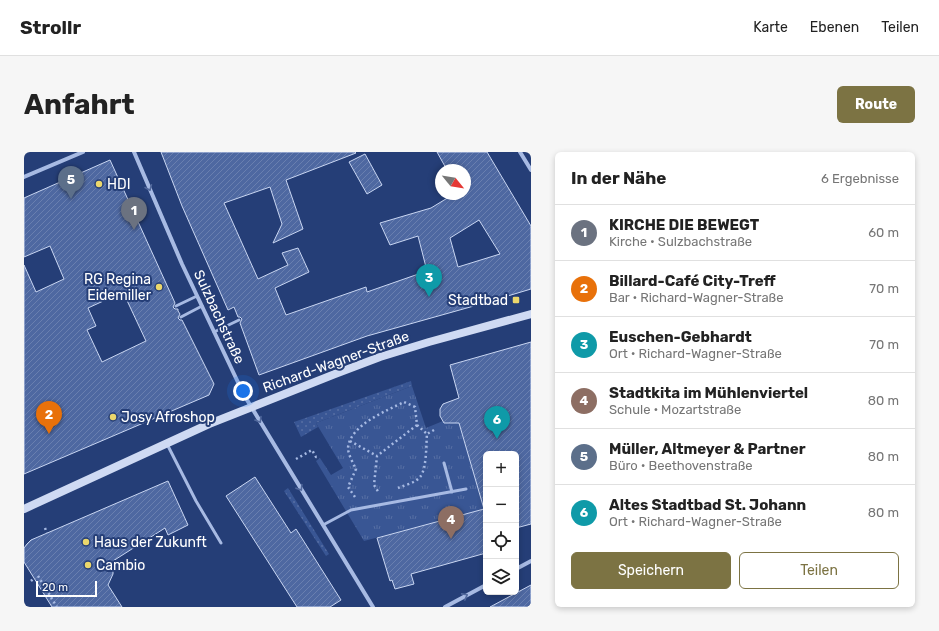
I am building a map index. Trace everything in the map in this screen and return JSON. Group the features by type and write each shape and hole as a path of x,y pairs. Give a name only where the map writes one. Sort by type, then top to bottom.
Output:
{"main road":[{"name":"Richard-Wagner-Straße","path":"24,509 167,442 251,407 380,357 531,314"}],"street":[{"path":"24,177 83,152"},
{"name":"Sulzbachstraße","path":"134,152 182,264 244,395 373,607"},
{"path":"520,152 531,170"},
{"path":"519,568 531,561"},
{"path":"445,607 483,587"}],"lane":[{"path":"176,306 197,296"},
{"path":"182,317 202,306"},
{"path":"214,332 239,320"},
{"path":"167,442 196,501 221,543"},
{"path":"444,463 452,492"},
{"path":"323,525 346,513 356,510 466,489"}],"path":[{"path":"356,510 361,505 348,487 356,469 348,449 350,441 358,429 370,419 404,402 415,407 417,425 427,434"},
{"path":"380,495 374,485 377,456 417,425"},
{"path":"427,434 434,430"},
{"path":"394,489 416,480 421,476 424,468 427,434"},
{"path":"350,441 377,456"},
{"path":"310,451 312,450 316,457 319,456"},
{"path":"45,528 47,533"},
{"path":"38,576 57,607"},
{"path":"31,581 34,578"}],"green space":[{"path":"411,381 412,386 316,423 318,427 301,437 294,422"},
{"path":"412,386 426,428 443,421 451,423 458,420 483,509 364,541 316,461 320,458 331,475 343,468 316,423"},
{"path":"288,488 329,554 326,556 284,491"}],"building":[{"path":"161,152 356,153 286,180 303,229 273,243 282,224 270,187 224,203 258,279 288,265 282,253 298,248 309,272 275,288 286,315 366,287 367,292 427,271 418,236 390,245 380,223 431,208 444,200 471,200 471,164 444,164 437,152 487,152 531,226 531,289 367,336 259,375 240,323 242,319 238,317 234,307 228,310 182,206","holes":["479,220 500,254 458,267 450,238"]},
{"path":"365,154 382,185 367,194 349,162"},
{"path":"110,160 175,303 173,307 178,309 180,314 178,318 182,320 214,384 209,395 24,474 24,265 36,292 64,279 50,246 24,257 24,198","holes":["123,292 146,341 102,362 87,330 96,326 88,308"]},
{"path":"531,342 531,524 519,527 519,451 483,451 483,506 459,423 444,423 440,416 440,409 443,404 459,398 450,365"},
{"path":"255,477 291,533 296,529 341,600 330,607 297,607 226,496"},
{"name":"Haus der Zukunft","path":"168,481 188,525 168,535 165,528 113,561 113,574 108,585 122,607 52,607 24,562 24,548 27,544 31,540"},
{"path":"483,509 483,554 411,574 414,584 395,589 392,580 390,581 377,538"},
{"path":"531,585 531,607 490,607 512,595 519,595 519,591"}],"place":[{"name":"HDI","path":"99,184"},
{"name":"Müller, Altmeyer & Partner","path":"71,199"},
{"name":"KIRCHE DIE BEWEGT","path":"134,230"},
{"name":"RG Regina Eidemiller","path":"159,287"},
{"name":"Euschen-Gebhardt","path":"429,297"},
{"name":"Stadtbad","path":"516,300"},
{"name":"Josy Afroshop","path":"113,417"},
{"name":"Billard-Café City-Treff","path":"49,434"},
{"name":"Altes Stadtbad St. Johann","path":"497,439"},
{"name":"Stadtkita im Mühlenviertel","path":"451,539"},
{"name":"Haus der Zukunft","path":"86,542"},
{"name":"Cambio","path":"88,565"}]}
